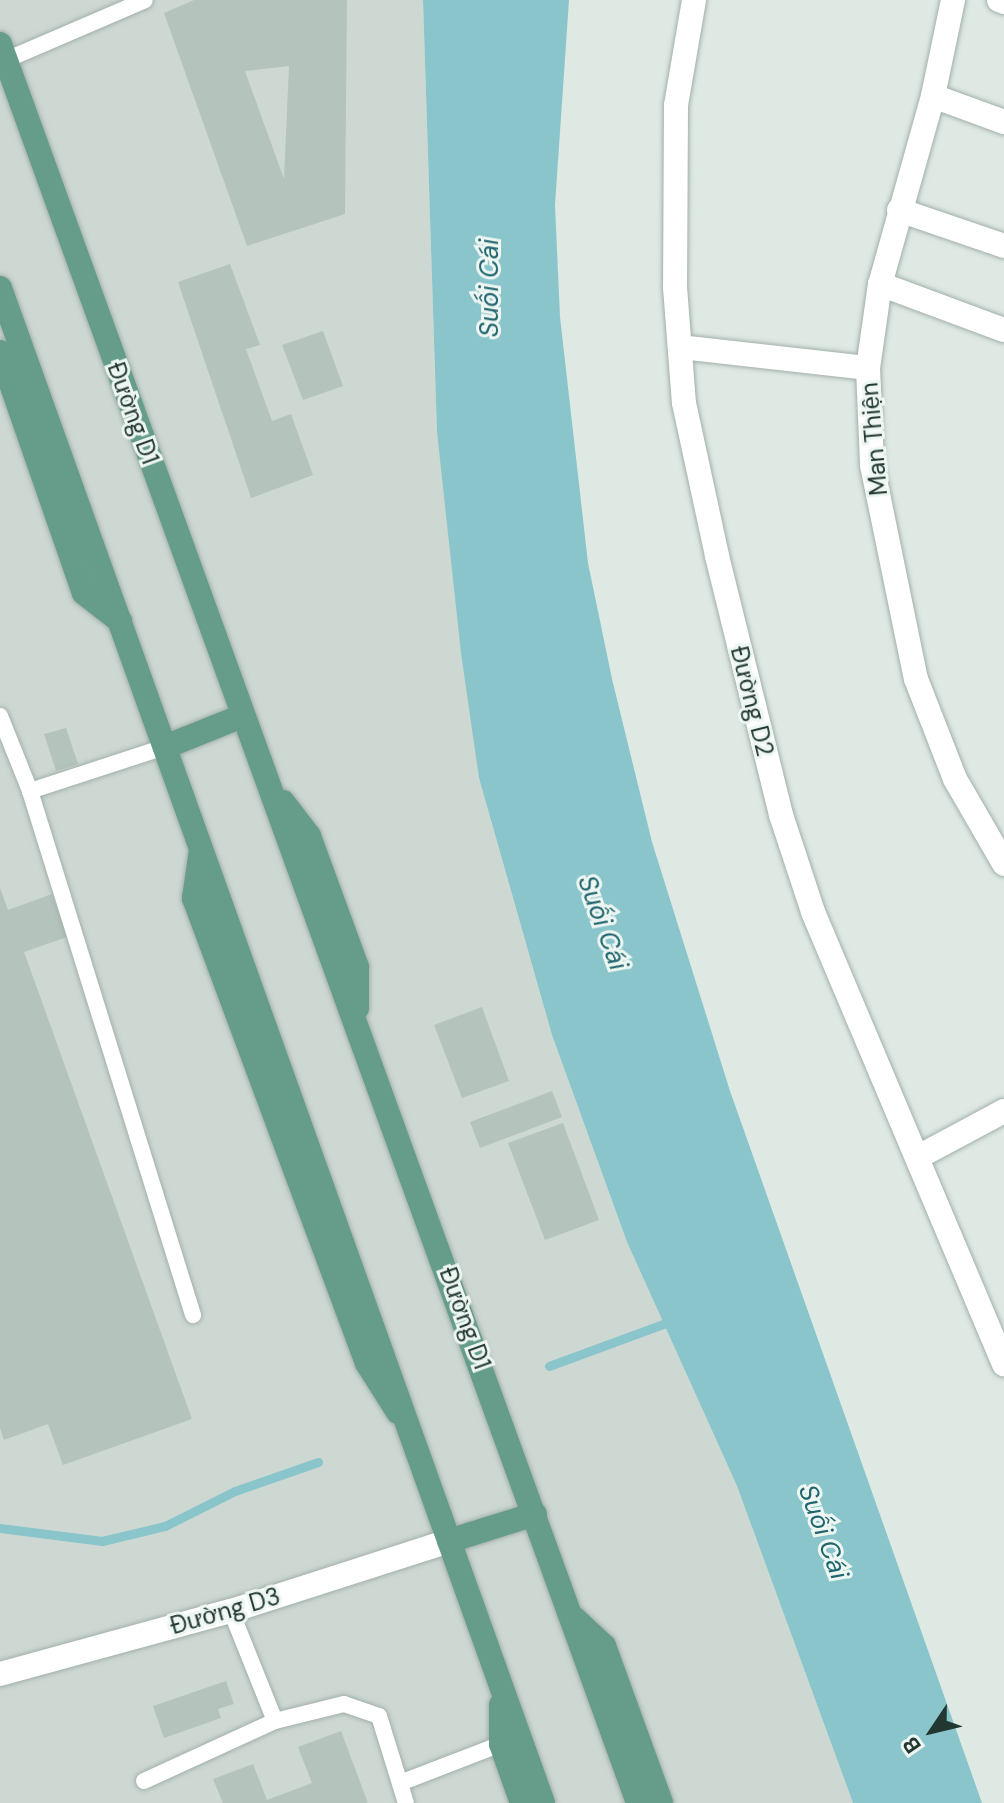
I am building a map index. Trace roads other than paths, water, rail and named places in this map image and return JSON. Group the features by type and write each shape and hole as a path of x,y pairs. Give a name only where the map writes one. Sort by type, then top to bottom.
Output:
{"main road":[{"name":"Đường D1","path":"2,55 357,1023 638,1803"},
{"path":"0,288 201,847 194,898 367,1363 382,1392 412,1428 543,1803"},
{"path":"0,352 84,593 120,621"},
{"path":"165,747 242,716"},
{"path":"449,1541 535,1514"},
{"name":"Đường D1","path":"571,1614 604,1646 661,1803"},
{"path":"501,1687 501,1744 522,1803"}],"street":[{"name":"Đường D2","path":"694,0 676,105 675,287 684,403 717,556 781,815 813,912 920,1156 1004,1364"},
{"name":"Man Thiện","path":"953,0 933,96 880,284 868,368 872,465 916,679 955,779 1004,864"},
{"path":"933,96 1004,122"},
{"path":"899,210 1004,246"},
{"path":"880,284 1004,330"},
{"path":"680,347 868,368"},
{"path":"920,1156 1004,1111"},
{"name":"Đường D3","path":"0,1674 231,1611 449,1541"}],"lane":[{"path":"2,55 121,4 145,0"},
{"path":"0,716 30,791 193,1315"},
{"path":"30,791 165,747"},
{"path":"231,1611 275,1721"},
{"path":"144,1781 275,1721 344,1704 379,1716 406,1803"},
{"path":"400,1783 501,1744"}],"water":[{"name":"Suối Cái","path":"423,0 569,0 555,205 560,317 588,563 612,679 652,842 730,1091 982,1803 853,1803 737,1486 627,1242 552,1035 479,778 461,653 437,432"}],"waterway":[{"path":"549,1366 677,1319"},
{"path":"0,1528 102,1541 165,1526 235,1491 318,1462"}]}
